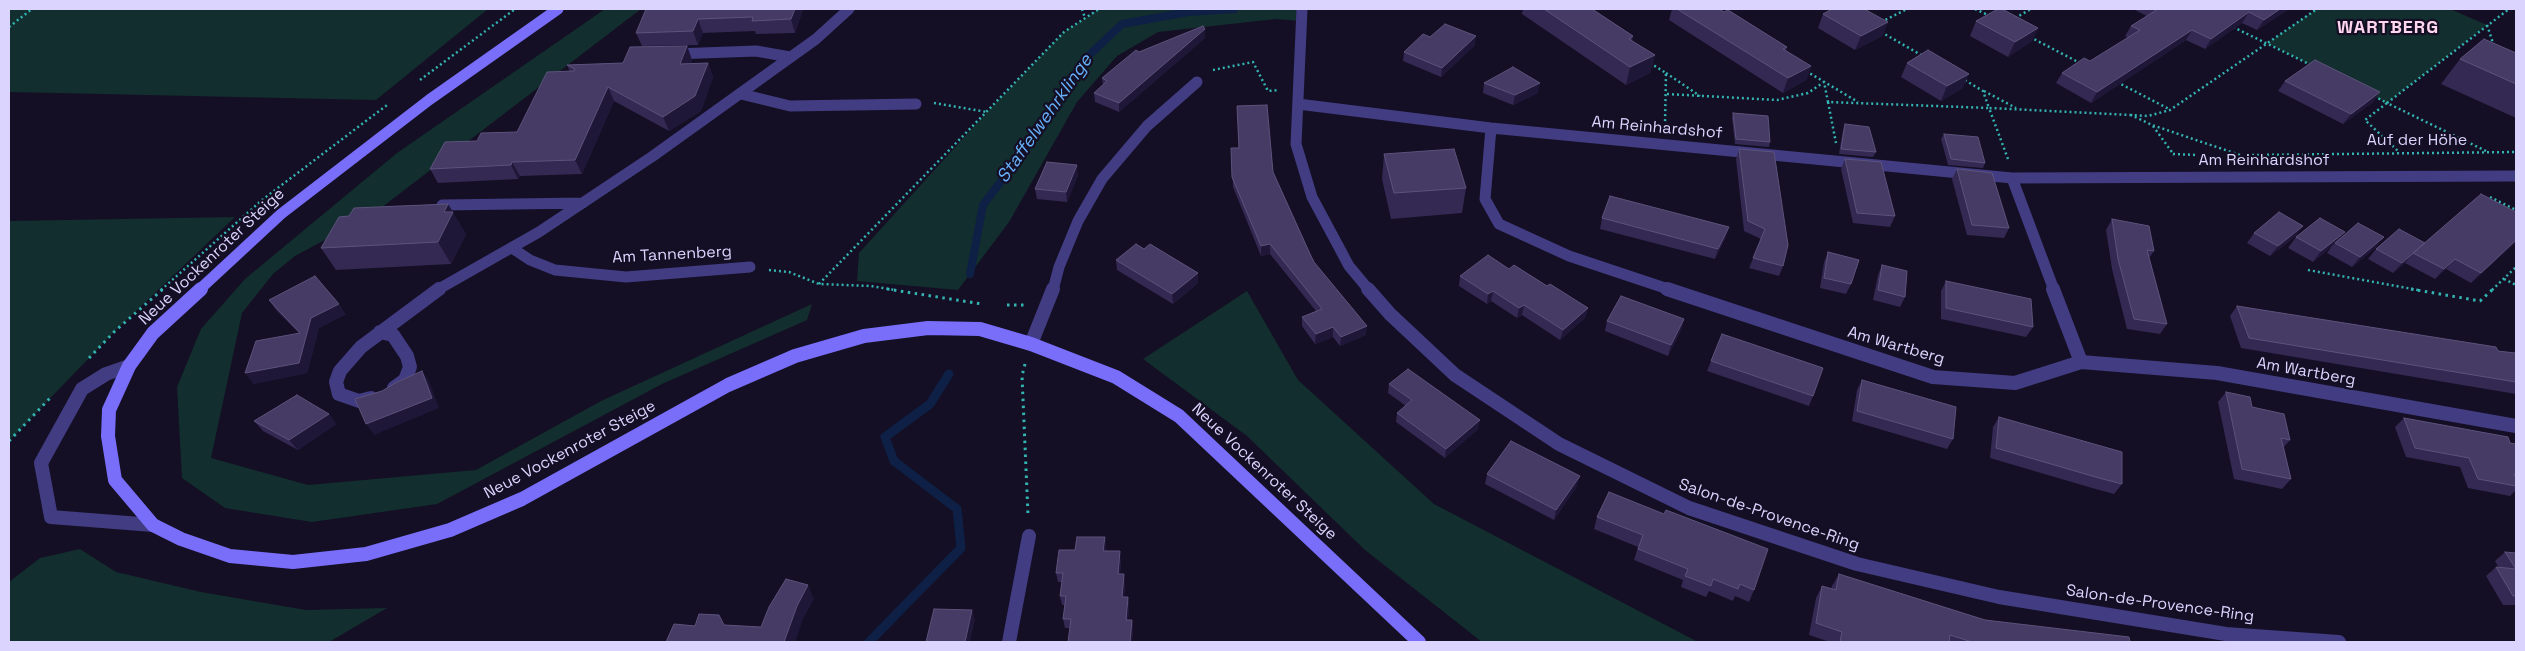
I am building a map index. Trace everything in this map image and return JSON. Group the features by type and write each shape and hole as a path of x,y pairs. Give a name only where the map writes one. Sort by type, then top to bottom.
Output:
{"main road":[{"name":"Neue Vockenroter Steige","path":"558,9 429,100 281,214 153,333 128,366 109,410 108,436 115,480 153,525 181,539 230,556 293,562 366,554 450,530 522,499 728,385 795,356 864,336 928,328 980,329 1031,344 1116,377 1179,416 1419,642"}],"street":[{"path":"380,332 393,335 407,356 410,367 405,380 387,392 359,401 339,394 336,382 340,371 361,347 380,332 438,289 512,248 583,203 741,94 816,39 849,9"},
{"name":"Salon-de-Provence-Ring","path":"1302,9 1296,144 1312,197 1349,266 1390,314 1455,375 1559,444 1689,508 1857,564 1999,596 2226,634 2339,642"},
{"path":"664,54 756,51 790,57"},
{"path":"1031,344 1049,303 1059,267 1078,222 1102,179 1147,126 1197,82"},
{"path":"741,94 790,106 916,104"},
{"name":"Am Reinhardshof","path":"1298,104 1491,128 2012,178 2516,176"},
{"name":"Am Wartberg","path":"1491,128 1485,199 1499,224 1569,256 1933,377 2014,382 2080,362 2217,373 2516,426"},
{"path":"2012,178 2080,362"},
{"path":"442,205 583,203"},
{"name":"Am Tannenberg","path":"512,248 530,260 555,270 626,277 750,268"},
{"path":"128,366 106,374 82,389 41,464 51,517 153,525"},
{"path":"1009,642 1029,536"}],"path":[{"path":"9,27 32,9"},
{"path":"1082,9 1085,18"},
{"path":"819,284 1064,32 1099,9"},
{"path":"1880,23 1907,9"},
{"path":"1974,9 1997,20"},
{"path":"2012,20 2031,9"},
{"path":"1828,102 2148,116 2170,110 2317,9"},
{"path":"2400,152 2366,120 2509,9"},
{"path":"2487,25 2498,52"},
{"path":"2231,26 2318,69"},
{"path":"1881,32 1924,56"},
{"path":"2022,33 2083,65"},
{"path":"1197,82 1210,71 1253,62 1268,91 1279,90"},
{"path":"1649,62 1701,96"},
{"path":"1800,67 1860,103"},
{"path":"1666,73 1667,94 1701,96 1777,100 1808,93 1824,82"},
{"path":"1958,76 2018,109"},
{"path":"2109,78 2170,110"},
{"path":"1824,82 1836,144"},
{"path":"1983,91 2011,166"},
{"path":"2370,94 2488,152"},
{"path":"916,104 942,103 987,112"},
{"path":"2131,115 2152,125 2240,155"},
{"path":"2152,125 2173,154 2207,156"},
{"name":"Auf der Höhe","path":"2224,156 2317,153 2516,152"},
{"path":"2308,270 2480,301 2516,267"},
{"path":"750,268 789,272 819,284 871,286 982,304"},
{"path":"2504,279 2516,285"},
{"path":"1007,305 1025,305"},
{"path":"1029,536 1022,376 1031,344"}],"green space":[{"path":"9,9 488,9 376,100 9,92"},
{"path":"605,9 641,9 373,214 295,256 273,274 242,313 211,458 308,485 476,470 601,401 812,304 807,320 662,384 437,504 312,522 225,508 182,478 177,387 201,329 245,279 397,153"},
{"path":"1099,9 1302,9 1301,21 1276,19 1158,32 1117,56 1077,102 1009,222 958,290 857,281 859,253 987,112 1064,32"},
{"path":"2317,9 2450,9 2487,25 2387,103 2267,43"},
{"path":"235,217 115,331 9,441 9,221"},
{"path":"1247,291 1298,380 1434,504 1698,642 1482,642 1365,550 1247,436 1143,359"},
{"path":"80,549 116,572 201,592 306,610 387,608 329,642 9,642 9,582 40,558"}],"building":[{"path":"646,9 795,9 791,19 752,21 753,17 698,19 693,31 636,33"},
{"path":"1544,9 1592,9 1633,36 1629,39 1655,55 1630,67"},
{"path":"1677,9 1719,9 1724,12 1728,10 1787,47 1783,49 1811,66 1788,78"},
{"path":"1832,9 1864,9 1888,22 1861,36 1823,14"},
{"path":"1998,9 2002,9 2038,28 2015,42 1976,21"},
{"path":"2158,9 2280,9 2264,20 2249,12 2211,39 2192,30 2097,92 2062,73 2084,58 2090,61 2140,30 2131,26"},
{"path":"1445,24 1476,36 1442,68 1404,52 1423,34 1430,37"},
{"path":"1203,26 1205,29 1119,103 1094,93 1107,81 1102,78 1136,50 1139,52"},
{"path":"2484,39 2516,53 2516,84 2460,59"},
{"path":"687,46 680,64 708,63 695,96 663,117 608,87 575,160 512,162 511,165 430,169 445,142 477,141 481,133 517,132 547,72 574,71 575,69 567,65 623,63 630,47"},
{"path":"1928,50 1969,74 1947,86 1907,63"},
{"path":"2315,60 2380,92 2351,114 2285,81"},
{"path":"1513,67 1540,83 1515,95 1484,83"},
{"path":"1267,105 1273,172 1310,254 1314,262 1367,326 1341,337 1333,327 1316,334 1302,317 1322,309 1270,244 1261,246 1232,177 1231,148 1239,148 1237,106"},
{"path":"1733,113 1768,116 1770,142 1736,139"},
{"path":"1845,124 1869,127 1876,152 1841,149"},
{"path":"1944,134 1978,137 1985,163 1951,159"},
{"path":"1454,149 1466,188 1394,193 1384,154"},
{"path":"1739,149 1774,152 1788,245 1783,266 1753,258 1765,229 1748,221"},
{"path":"1845,159 1881,162 1895,216 1857,213"},
{"path":"1047,162 1077,165 1066,192 1035,189"},
{"path":"1957,169 1992,173 2009,228 1972,225"},
{"path":"2481,194 2516,212 2516,240 2481,273 2455,259 2444,269 2413,253"},
{"path":"1610,196 1729,227 1718,249 1602,218"},
{"path":"448,204 444,212 453,212 438,242 321,248 339,217 349,216 354,208"},
{"path":"2279,212 2303,226 2278,246 2254,233"},
{"path":"2320,218 2345,232 2321,251 2296,237"},
{"path":"2112,219 2149,226 2154,251 2147,250 2167,324 2134,319 2118,259"},
{"path":"2358,223 2384,237 2360,257 2335,243"},
{"path":"2399,229 2425,243 2402,263 2376,249"},
{"path":"1136,244 1144,249 1150,244 1198,273 1172,294 1116,260"},
{"path":"1828,252 1859,260 1851,284 1824,278"},
{"path":"1488,255 1509,269 1514,265 1547,286 1550,284 1588,308 1563,330 1524,305 1519,308 1493,291 1488,294 1460,276"},
{"path":"1882,265 1907,271 1905,297 1878,290"},
{"path":"315,276 339,304 311,318 299,363 245,373 256,341 300,333 269,300"},
{"path":"1946,281 2031,299 2033,327 1946,308"},
{"path":"1621,296 1684,319 1671,345 1607,321"},
{"path":"2237,306 2496,347 2498,351 2515,353 2516,382 2249,338"},
{"path":"1722,334 1823,368 1813,396 1711,361"},
{"path":"1408,369 1480,420 1446,449 1397,413 1412,400 1389,384"},
{"path":"422,371 432,398 366,424 355,399 382,391"},
{"path":"1862,380 1956,407 1953,439 1857,411"},
{"path":"2226,392 2250,397 2252,407 2284,414 2290,440 2281,438 2291,479 2242,469"},
{"path":"297,395 329,414 289,440 254,421"},
{"path":"1999,417 2122,452 2122,484 1996,448"},
{"path":"2404,418 2508,437 2510,443 2516,444 2516,474 2514,474 2516,486 2478,479 2469,458 2415,448"},
{"path":"1511,441 1580,476 1556,510 1487,474"},
{"path":"1609,492 1664,514 1666,510 1768,549 1754,590 1740,584 1738,589 1713,579 1711,586 1685,576 1688,569 1638,549 1643,535 1597,517"},
{"path":"1077,537 1105,537 1103,551 1120,551 1118,574 1124,574 1122,597 1128,597 1126,620 1132,620 1130,642 1068,642 1071,619 1063,619 1066,596 1060,596 1063,573 1056,573 1059,550 1075,550"},
{"path":"2505,552 2516,553 2516,569"},
{"path":"2496,567 2516,569 2516,596 2513,596"},
{"path":"1839,574 1985,620 2129,637 2130,642 1972,642 1950,635 1949,642 1840,642 1842,632 1816,623 1822,586 1836,590"},
{"path":"786,579 808,585 797,606 784,642 666,642 674,624 695,626 699,614 719,615 724,625 761,627 769,607"},
{"path":"934,609 972,610 965,642 926,642"}],"waterway":[{"name":"Staffelwehrklinge","path":"970,274 983,205 1046,122 1084,60 1122,24 1188,12 1234,9"},
{"name":"Staffelwehrklinge","path":"869,642 961,548 957,509 894,461 885,437 930,404 949,374"}],"district":[{"name":"WARTBERG","path":"2388,28"}]}
